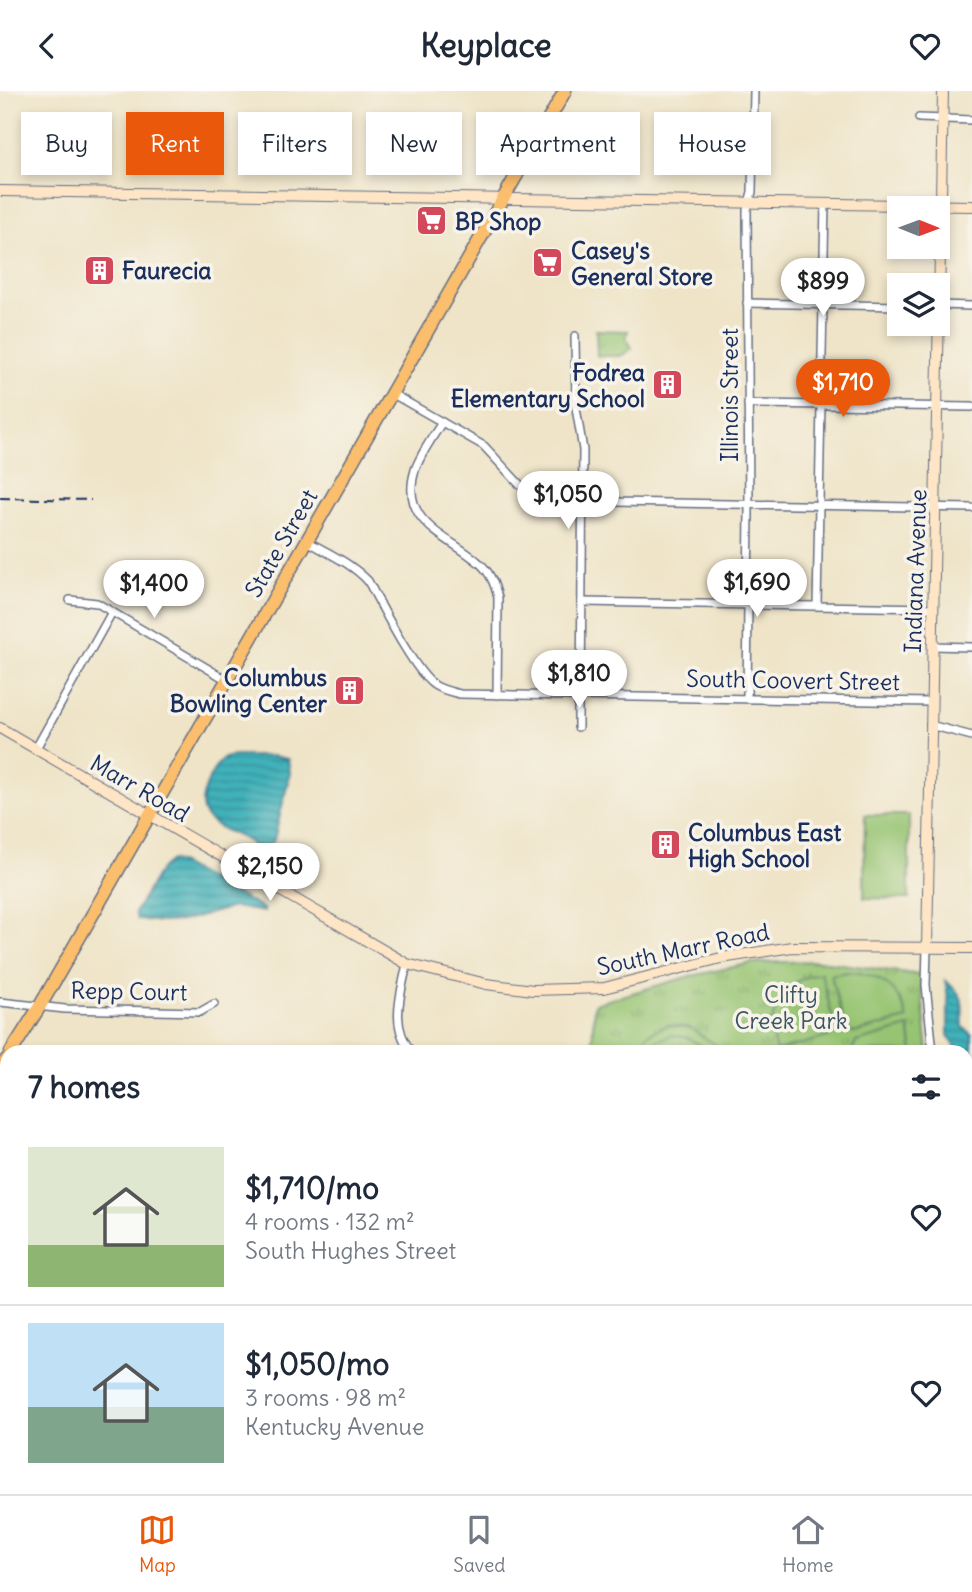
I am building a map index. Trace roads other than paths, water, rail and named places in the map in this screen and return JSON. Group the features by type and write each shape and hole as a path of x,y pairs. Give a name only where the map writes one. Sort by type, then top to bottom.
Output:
{"highway":[{"name":"State Street","path":"15,1045 565,91"}],"street":[{"name":"Illinois Street","path":"747,698 747,211 752,192 754,91"},
{"name":"Indiana Avenue","path":"941,196 943,91"},
{"path":"919,118 972,120"},
{"path":"0,191 887,205"},
{"path":"817,605 825,204"},
{"path":"950,205 972,206"},
{"path":"747,303 887,306"},
{"path":"950,305 972,306"},
{"path":"575,336 575,399 583,450 581,696 578,702 578,727"},
{"name":"Indiana Avenue","path":"932,1045 926,985 939,336"},
{"path":"391,393 484,446 521,486 540,497 556,501 972,508"},
{"path":"748,404 972,407"},
{"path":"442,422 416,468 414,500 426,525 479,562 495,586 498,598 497,695"},
{"name":"South Coovert Street","path":"307,541 361,573 419,669 433,684 446,691 497,695 931,702"},
{"path":"70,600 97,603 227,680"},
{"path":"582,602 933,608"},
{"path":"35,750 112,611"},
{"path":"932,646 972,647"},
{"path":"930,725 972,736"},
{"name":"Marr Road","path":"0,728 407,964"},
{"name":"South Marr Road","path":"407,964 486,984 533,990 604,988 721,958 792,947 972,948"},
{"path":"407,964 398,1023 407,1045"},
{"name":"Repp Court","path":"0,1002 65,1009 200,1012 214,1004"}],"water":[{"path":"272,756 288,759 290,773 274,840 268,848 251,845 250,842 220,828 206,816 202,803 213,771 224,759"},
{"path":"171,861 264,909 264,912 234,907 182,921 137,919 135,912 160,870"},
{"path":"945,980 960,996 963,1027 972,1035 972,1045 954,1045 948,1035"}],"railway":[{"path":"0,498 91,500"}],"place":[{"name":"BP Shop","path":"432,221"},
{"name":"Casey's General Store","path":"548,263"},
{"name":"Faurecia","path":"99,270"},
{"name":"Fodrea Elementary School","path":"668,385"},
{"name":"Columbus Bowling Center","path":"350,690"},
{"name":"Columbus East High School","path":"665,845"}],"park label":[{"name":"Clifty Creek Park","path":"791,1007"}]}
